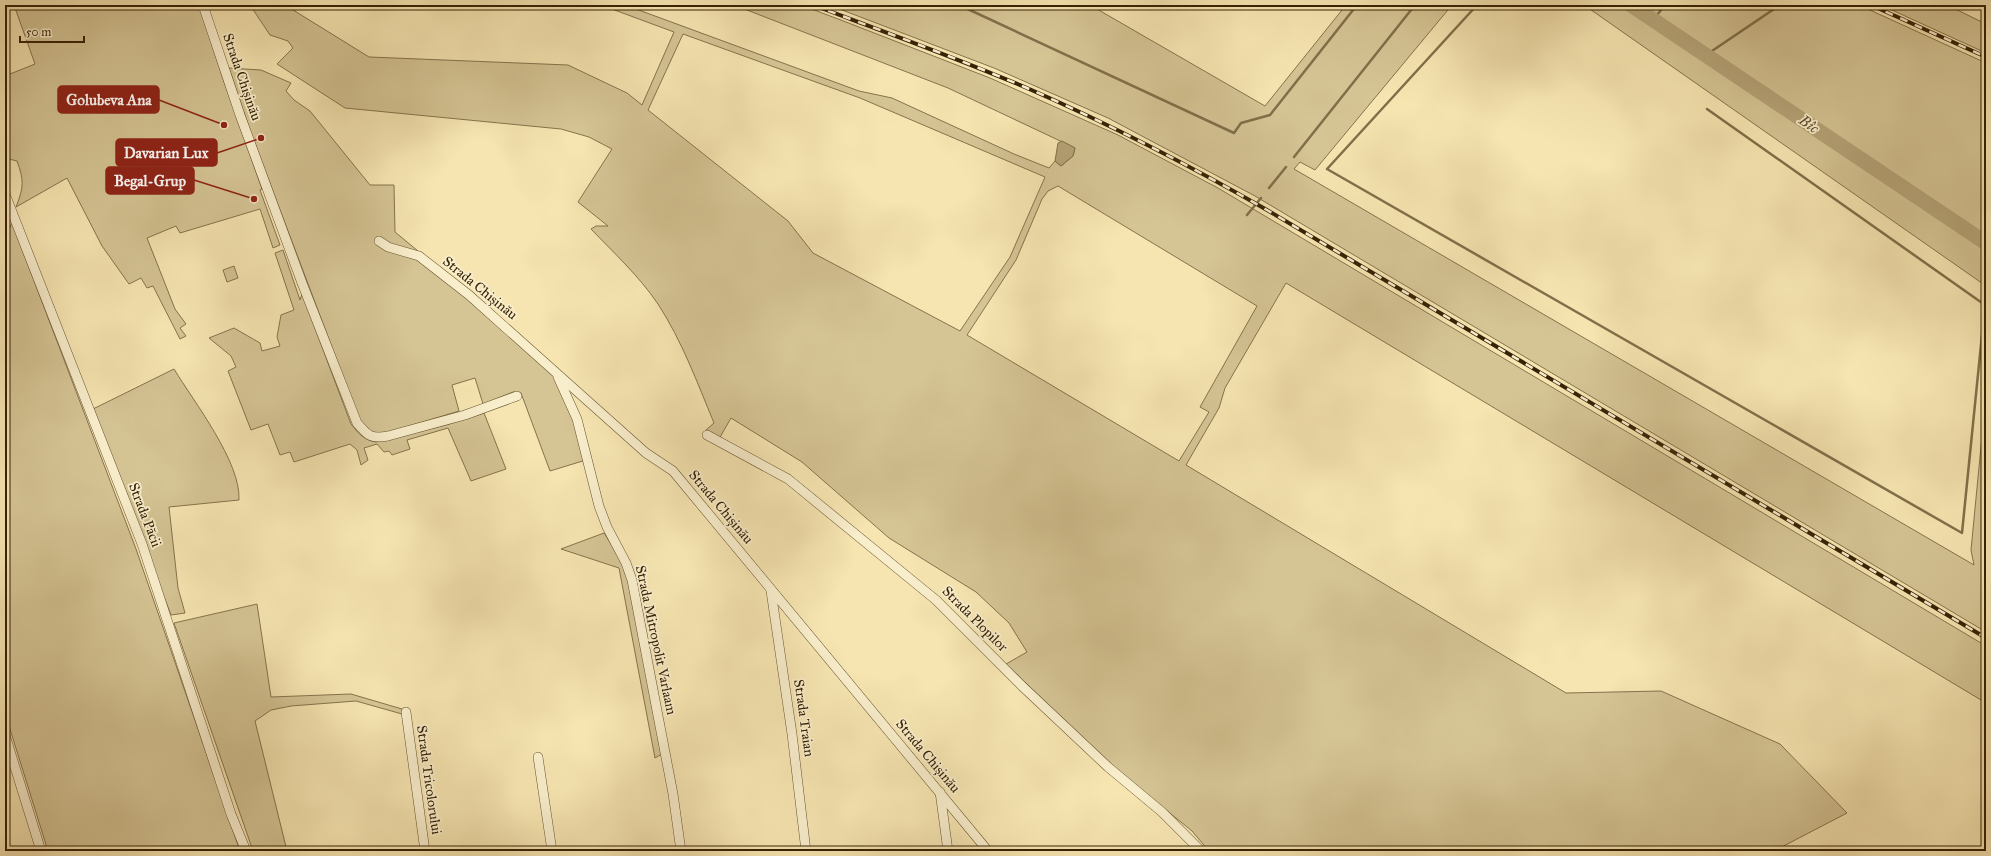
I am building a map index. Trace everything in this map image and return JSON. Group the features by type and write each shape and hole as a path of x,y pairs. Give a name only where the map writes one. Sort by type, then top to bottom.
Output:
{"street":[{"name":"Strada Chișinău","path":"203,5 240,115 302,283 357,423 366,434 375,438 388,436 465,415 517,396"},
{"name":"Strada Păcii","path":"5,194 142,544 231,814 246,851"},
{"name":"Strada Chișinău","path":"378,241 395,250 418,256 511,331 556,374 604,414 646,453 673,471 988,851"},
{"name":"Strada Mitropolit Varlaam","path":"556,374 577,419 599,506 607,527 626,563 632,580 673,794 681,851"},
{"name":"Strada Plopilor","path":"707,435 788,479 936,600 1022,686 1108,767 1162,812 1201,851"},
{"name":"Strada Traian","path":"771,589 792,734 806,851"},
{"name":"Strada Tricolorului","path":"406,712 425,851"},
{"path":"5,735 41,851"},
{"path":"538,757 552,851"},
{"path":"940,792 948,851"}],"shaded area":[{"path":"14,5 199,5 223,79 262,189 260,190 280,245 273,248 260,209 180,233 176,226 147,238 175,309 186,324 180,328 186,336 180,339 153,286 147,288 141,278 129,284 102,246 67,178 16,207 21,194 22,179 17,161 5,158 5,76 35,64"},
{"path":"250,5 285,5 369,57 568,65 627,93 642,105 674,32 601,5 625,5 859,91 892,98 1014,154 1049,168 1055,161 1061,166 1073,156 1075,148 948,88 734,5 801,5 990,78 1118,135 1218,188 1986,646 1986,703 1286,283 1225,388 1219,408 1186,465 1566,693 1661,691 1780,744 1847,813 1774,851 1209,851 1192,831 1112,766 1006,664 1027,652 1009,623 976,592 889,538 802,462 731,418 719,439 706,430 714,423 689,362 667,318 643,284 591,229 596,226 608,226 578,202 612,149 589,137 561,129 345,108 277,64 293,48 288,41 270,35","holes":["683,34 860,98 1045,177 1010,257 960,331 813,253 788,221 648,110","1058,186 1257,306 1200,407 1209,412 1179,461 967,335 1016,260 1042,199 1048,191"]},
{"path":"829,5 1090,5 1265,106 1346,5 1452,5 1315,170 1300,162 1294,169 1974,565 1971,550 1986,395 1986,632 1255,196 1108,118 994,68"},
{"path":"1584,5 1859,5 1986,63 1986,286"},
{"path":"1881,5 1947,5 1986,24 1986,53"},
{"path":"229,68 261,70 291,83 286,91 294,100 310,111 370,185 394,185 395,232 418,251 419,259 511,335 555,377 576,422 586,460 550,471 521,393 513,392 483,404 475,378 452,385 459,411 386,433 375,434 361,424 251,133"},
{"path":"1062,141 1075,148 1073,156 1061,166 1055,161 1058,143"},
{"path":"12,223 136,549 240,851 48,851 5,713 5,238"},
{"path":"283,250 300,300 302,294 351,424 359,434 368,440 376,442 446,425 484,413 506,469 471,481 448,428 407,440 410,449 392,455 389,451 384,452 377,444 364,448 368,460 361,465 357,450 350,444 294,462 290,452 280,455 268,424 251,430 228,371 236,367 231,356 209,338 234,328 260,343 262,351 280,346 277,337 281,315 294,310 275,253"},
{"path":"234,266 238,278 227,282 223,270"},
{"path":"174,369 225,451 238,485 239,500 169,507 178,588 185,613 171,615 93,409"},
{"path":"604,533 623,563 629,579 662,754 655,758 619,568 561,549"},
{"path":"257,604 271,697 351,694 402,709 402,714 356,701 291,706 271,710 255,721 287,851 253,851 174,623"}],"waterway":[{"path":"959,5 1234,133 1241,123 1270,115 1357,5"},
{"path":"1294,157 1415,5"},
{"path":"1477,5 1327,169 1962,533 1985,305 1707,109"},
{"name":"Bîc","path":"1631,5 1986,243"},
{"path":"1653,20 1665,5"},
{"path":"1706,55 1780,5"},
{"path":"1269,188 1286,167"},
{"path":"1247,215 1261,198"}],"railway":[{"path":"813,5 948,56 1027,88 1118,131 1208,177 1267,210 1986,638"},
{"path":"1871,5 1986,57"}],"place":[{"name":"Golubeva Ana","path":"224,125"},
{"name":"Davarian Lux","path":"261,138"},
{"name":"Begal-Grup","path":"254,199"}]}
